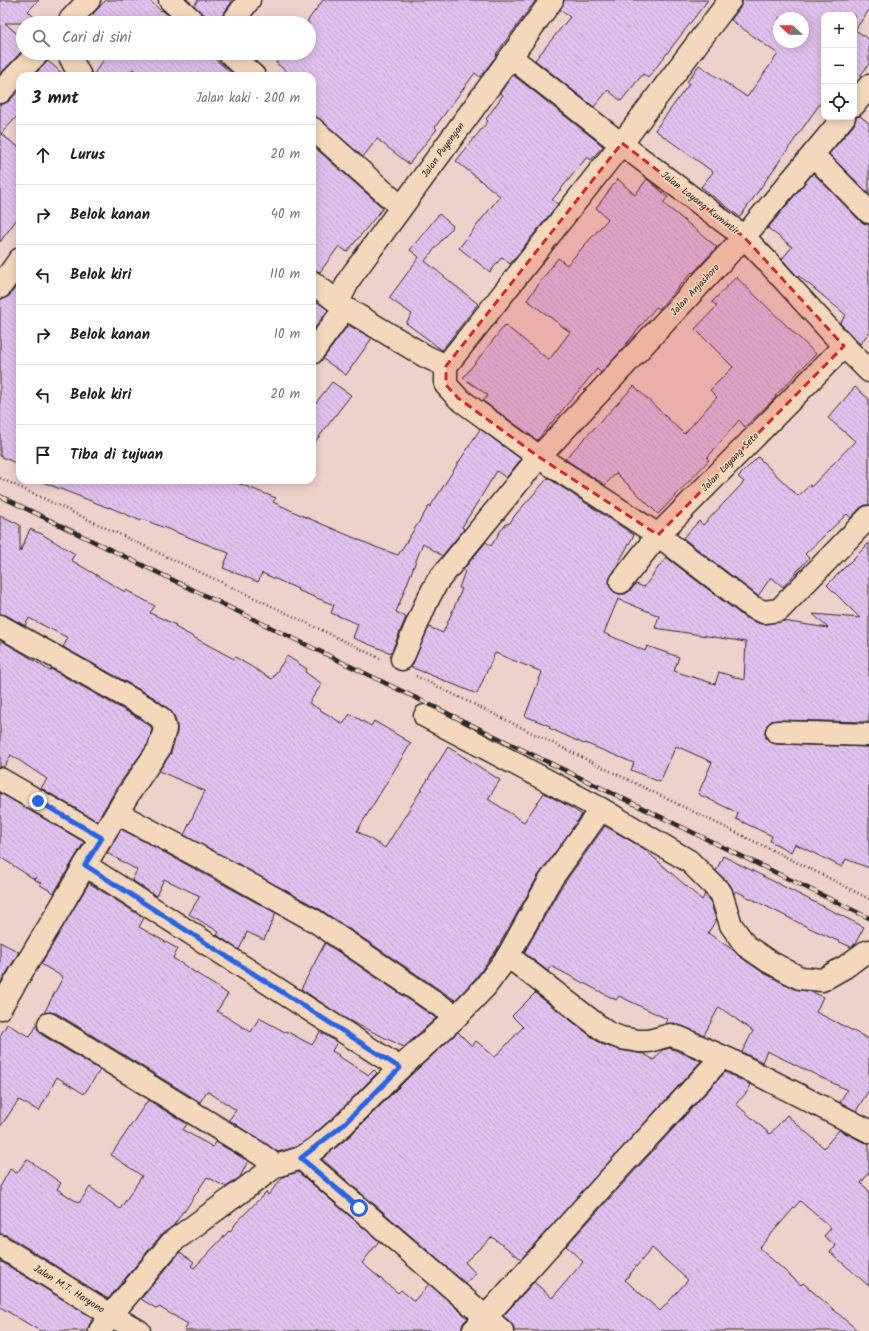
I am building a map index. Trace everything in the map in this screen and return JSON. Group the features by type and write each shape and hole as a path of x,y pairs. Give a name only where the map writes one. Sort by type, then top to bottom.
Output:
{"street":[{"path":"68,14 89,0"},
{"path":"170,0 188,16"},
{"path":"237,16 249,0"},
{"name":"Jalan Puyengan","path":"316,346 341,305 350,278 552,0"},
{"path":"730,0 622,143 446,366 446,385 458,398 539,457 658,535 735,595 752,607 764,612 779,610 869,517"},
{"name":"Jalan Layang Kumintir","path":"511,57 607,133 744,237 844,346 869,371"},
{"path":"19,72 31,60"},
{"path":"72,60 78,72"},
{"path":"237,60 250,72"},
{"path":"0,92 16,76"},
{"path":"857,101 869,86"},
{"name":"Jalan Anjashoro","path":"398,663 437,582 539,457 744,237 842,120"},
{"path":"316,132 401,207"},
{"path":"813,155 869,212"},
{"path":"0,287 16,265"},
{"path":"316,285 341,305 425,356 446,366"},
{"name":"Jalan Layang Seto","path":"621,582 658,535 844,346"},
{"path":"0,626 147,708 162,719 165,729 159,748 129,792 0,1008"},
{"path":"425,716 601,810 689,862 721,893 732,925 746,946 768,961 800,978 822,980 869,951"},
{"path":"776,732 869,735"},
{"path":"0,779 102,838"},
{"path":"105,1323 172,1242 276,1166 301,1158 342,1126 400,1068 455,1018 485,987 508,956 549,882 601,810"},
{"path":"117,814 228,872 315,921 448,1011 455,1018"},
{"path":"85,865 400,1068"},
{"path":"508,956 606,1032 621,1038 639,1041 649,1041 670,1035 680,1038 722,1057 869,1131"},
{"path":"49,1024 260,1154 276,1166"},
{"path":"301,1158 487,1326 603,1186 722,1057"},
{"name":"Jalan M.T. Haryono","path":"0,1246 105,1323 139,1331"}],"path":[{"path":"0,478 276,608 398,663 869,899"}],"highlighted area":[{"path":"622,143 744,237 844,346 658,535 539,457 458,398 446,385 446,366"}],"building":[{"path":"0,0 39,0 28,11 33,16 16,16 16,23 5,23 16,33 16,57 0,74"},
{"path":"106,0 149,0 169,16 95,16 93,14"},
{"path":"198,0 233,0 222,16 205,16 194,6"},
{"path":"323,0 536,0 480,77 475,73 435,127 437,129 409,164 377,139 363,157 320,119 316,118 316,72 287,72 276,63 278,60 316,60 316,16 311,16"},
{"path":"564,0 708,0 648,78 643,74 621,101 608,90 594,107 535,60 570,17 560,10"},
{"path":"743,0 869,0 869,10 857,27 857,12 821,12 821,102 740,217 701,187 713,172 655,130 689,84 687,82 699,65 747,97 778,54 731,20 740,8"},
{"path":"857,31 869,39 869,64 860,76 857,74"},
{"path":"104,60 216,60 230,72 136,72 133,69 130,72 95,72"},
{"path":"48,61 60,72 37,72"},
{"path":"513,75 603,146 591,160 587,157 552,200 558,204 510,264 502,257 490,272 459,248 500,196 456,161 488,121 486,119 503,95 500,93"},
{"path":"16,93 16,117 1,134 16,145 16,220 0,242 0,104 4,104"},
{"path":"860,116 869,123 869,194 829,154 854,125 857,117"},
{"path":"316,149 383,208 347,252 339,246 320,272 316,271"},
{"path":"813,173 860,221 865,224 869,224 869,333 860,344 840,323 846,315 799,276 798,277 782,259 792,247 768,228"},
{"path":"618,179 635,195 647,179 668,197 663,203 717,247 659,309 656,307 601,373 597,369 537,440 483,401 488,395 463,378 505,325 549,360 570,332 527,300 558,258 567,265 608,219 596,208"},
{"path":"439,214 453,226 425,261 478,304 442,350 406,323 412,314 389,298 419,257 410,250"},
{"path":"736,277 816,354 775,396 776,397 745,427 739,420 707,458 709,460 658,514 616,473 605,485 565,459 634,386 684,434 717,397 710,390 733,367 695,329 717,306 712,302"},
{"path":"16,287 16,463 0,456 0,299 6,298"},
{"path":"316,301 328,310 316,326"},
{"path":"348,325 372,338 346,375 323,359"},
{"path":"332,382 351,395 316,441 316,403"},
{"path":"855,387 869,399 869,505 865,505 860,508 851,518 847,514 805,554 809,558 783,587 771,577 758,596 683,538 699,521 703,525 744,482 738,477 758,457 798,496 810,485 811,487 855,441 828,418"},
{"path":"480,429 521,459 506,478 497,471 462,527 464,529 442,556 423,543 396,612 406,617 391,653 353,638 358,624 331,613 334,605 297,590 298,589 262,573 258,582 223,568 229,553 142,519 141,521 109,507 48,484 240,484 276,498 273,502 301,515 398,555 429,506 430,507"},
{"path":"548,478 634,535 609,580 610,587 614,592 625,594 636,584 644,587 666,557 744,617 760,624 783,621 828,628 813,614 860,618 827,585 869,543 869,722 777,720 771,721 767,725 765,732 766,738 770,742 777,744 869,747 869,868 846,859 842,867 795,844 791,852 770,841 772,836 736,819 738,813 698,794 712,762 676,746 660,782 631,770 634,763 585,743 584,744 549,728 550,726 525,716 542,672 495,653 477,694 411,667 429,627 443,633 462,589 459,588 465,571 463,570 486,542 491,546 501,530 507,523 509,524","holes":["618,599 659,616 655,628 746,642 744,680 719,672 715,684 674,671 679,657 647,646 645,651 604,633"]},
{"path":"0,515 20,525 20,552 30,529 40,533 75,554 71,560 125,592 126,590 155,606 150,613 176,625 175,627 234,659 235,657 272,679 287,656 307,669 305,672 322,684 309,703 343,724 350,714 371,726 374,721 411,743 357,831 385,848 448,747 500,780 488,799 524,822 544,793 582,815 538,876 497,949 475,979 455,1000 321,910 184,835 205,791 159,771 171,753 177,733 177,725 174,715 169,709 153,697 63,647 68,638 29,618 25,626 6,615 0,614"},
{"path":"0,640 50,671 51,669 140,719 151,727 152,729 148,744 118,786 97,821 41,788 47,779 11,755 4,767 0,767"},
{"path":"0,793 84,842 54,893 40,885 41,883 35,880 37,876 34,879 0,857"},
{"path":"605,826 643,848 702,900 705,894 710,900 716,920 708,933 762,972 794,989 813,992 823,997 816,1012 869,1039 869,1090 856,1111 840,1102 847,1090 767,1051 762,1062 742,1052 753,1031 719,1007 704,1035 674,1023 665,1024 667,1019 619,996 616,1000 551,966 548,971 524,953 560,889"},
{"path":"121,829 276,913 264,940 247,932 239,950 217,935 219,932 189,914 200,896 164,879 156,896 132,880 137,870 107,853"},
{"path":"723,856 864,927 855,944 851,947 803,925 736,891 734,894 730,884 716,871"},
{"path":"89,883 144,918 139,927 178,949 173,958 228,994 217,1011 251,1032 259,1018 312,1045 320,1032 337,1042 332,1051 339,1055 338,1056 369,1075 374,1070 377,1073 334,1117 308,1139 296,1147 278,1152 229,1120 236,1110 207,1091 200,1102 56,1013 44,1013 63,977 41,964"},
{"path":"0,942 19,952 0,984"},
{"path":"325,943 436,1018 404,1047 346,1019 301,989"},
{"path":"535,993 601,1044 619,1050 644,1054 654,1060 662,1050 670,1048 701,1061 521,1259 492,1237 465,1262 476,1274 465,1283 322,1159 351,1135 409,1077 458,1032 472,1046 476,1041 495,1057 523,1027 512,1016"},
{"path":"7,1024 30,1037 37,1025 38,1030 42,1035 100,1070 84,1094 57,1077 39,1111 19,1100 0,1127 0,1036"},
{"path":"725,1072 751,1085 736,1104 770,1134 787,1115 824,1148 839,1130 863,1142 869,1143 869,1173 861,1183 869,1191 869,1286 830,1252 836,1246 824,1236 831,1228 800,1201 759,1248 801,1285 803,1283 858,1331 514,1331 514,1327 503,1316 534,1282 552,1298 583,1262 566,1246","holes":["652,1248 688,1280 660,1311 625,1280"]},
{"path":"148,1100 187,1124 183,1130 213,1147 216,1142 248,1161 240,1177 226,1187 207,1177 174,1225 162,1234 108,1299 7,1235 0,1234 0,1187 10,1169 17,1173 27,1159 61,1183 57,1189 79,1203 90,1187 120,1209 142,1176 111,1155"},
{"path":"298,1172 379,1241 362,1263 398,1293 401,1290 414,1301 429,1284 468,1318 463,1323 461,1331 184,1331 188,1324 159,1307 157,1309 141,1299 180,1252 194,1262 191,1266 194,1268 229,1231 230,1232 236,1223 266,1192 268,1195 284,1176"},
{"path":"0,1261 93,1318 86,1331 40,1331 0,1307"}],"railway":[{"path":"0,496 869,918"}],"route":[{"path":"38,801 102,838 85,865 400,1068 342,1126 301,1158 359,1208"}]}
